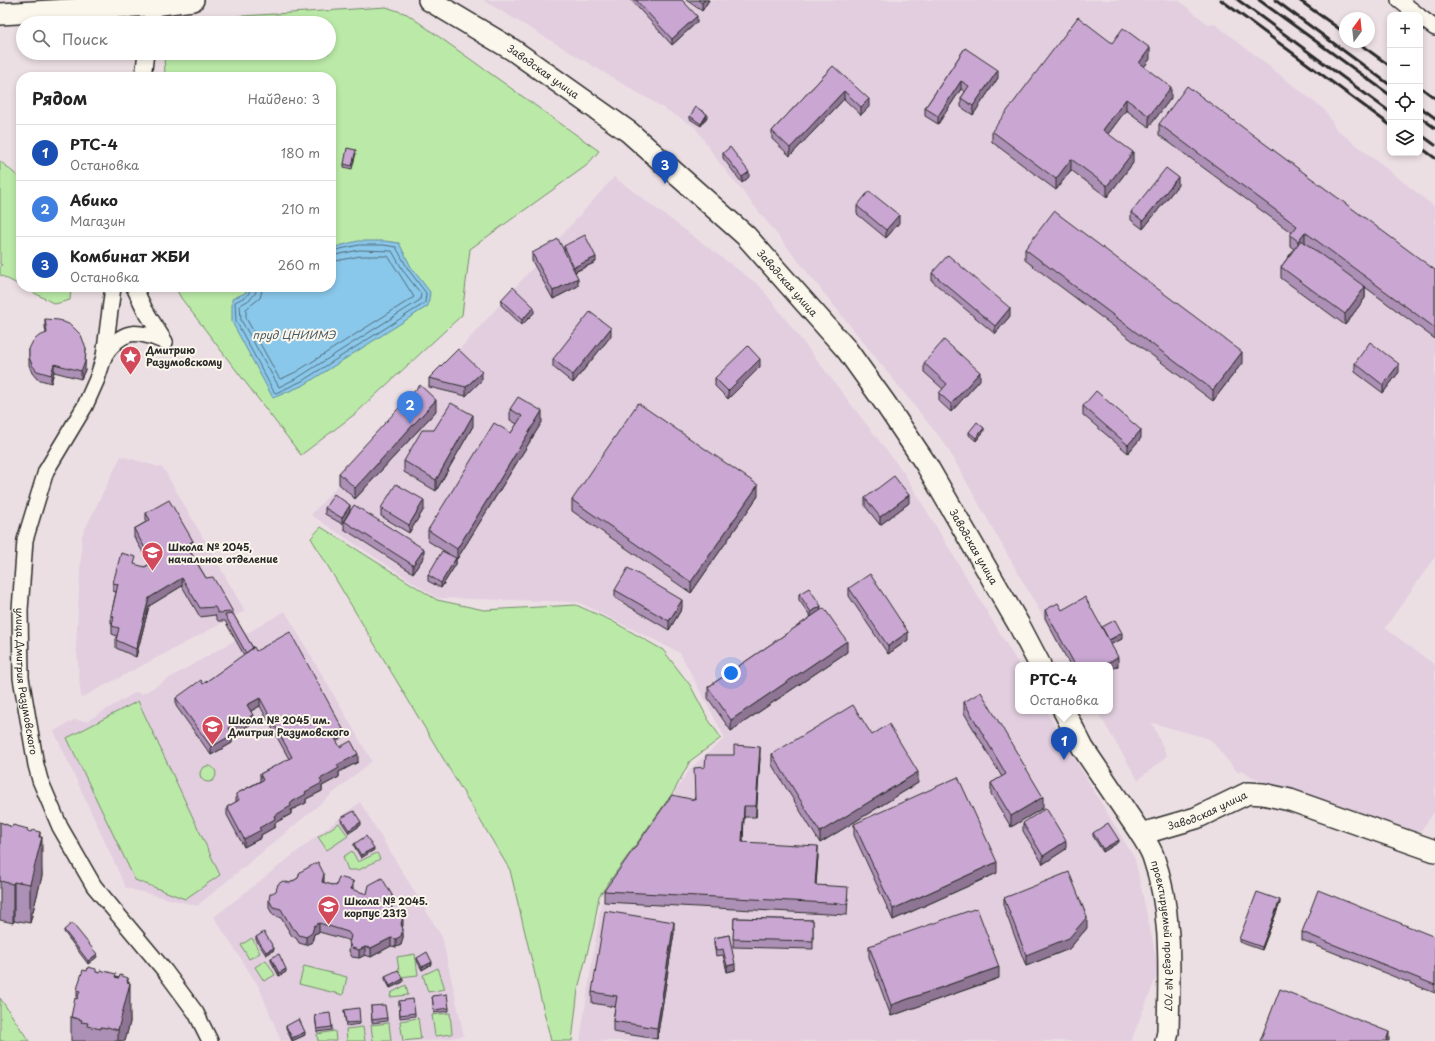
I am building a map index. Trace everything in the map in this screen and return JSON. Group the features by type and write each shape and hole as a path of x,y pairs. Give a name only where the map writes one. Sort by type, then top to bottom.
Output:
{"street":[{"path":"0,14 152,14 193,0"},
{"name":"Заводская улица","path":"429,0 513,50 629,132 746,236 847,350 885,403 930,470 1019,625 1038,662"},
{"path":"1399,0 1414,12"},
{"path":"1423,19 1435,28"},
{"path":"144,72 145,60"},
{"name":"улица Дмитрия Разумовского","path":"112,292 104,357 85,406 46,471 25,540 20,610 20,678 40,780 60,827 94,886 165,971 196,1013 210,1041"},
{"path":"104,357 114,342 125,335 138,334 151,336 165,342 145,310 136,292"},
{"path":"1066,714 1083,748 1141,834"},
{"name":"Заводская улица","path":"1141,834 1196,818 1248,793 1263,794 1290,800 1435,851"},
{"name":"проектируемый проезд № 707","path":"1141,834 1153,854 1160,883 1170,940 1168,1032 1166,1041"}],"shaded area":[{"path":"483,0 1178,0 1209,25 1215,24 1326,111 1335,128 1435,207 1435,557 1385,628 1435,665 1435,811 1418,835 1249,776 1241,770 1238,773 1210,739 1152,723 1167,756 1138,780 1099,714 1113,714 1113,662 1068,662 945,444 718,161 695,127"},
{"path":"614,177 760,286 904,473 1017,662 1015,662 1015,714 1048,714 1135,859 1159,971 1131,1041 580,1041 601,903 690,769 725,738 680,653 578,602 437,598 311,515"},
{"name":"Школа № 2045, начальное отделение","path":"121,456 163,468 245,611 81,698 76,644 82,535"},
{"name":"Школа № 2045 им. Дмитрия Разумовского","path":"285,611 372,761 197,906 126,888 54,731 74,720 87,721 136,692 142,694"},
{"name":"Школа № 2045. корпус 2313","path":"360,802 442,937 464,1036 431,1041 281,1041 259,987 214,917"}],"green space":[{"path":"386,7 407,14 599,151 586,166 470,249 462,315 355,414 301,455 178,292 336,292 336,72 165,72 164,60 336,60 336,16 243,16"},
{"path":"0,161 16,175 16,283 0,275 0,266 2,265 0,264"},
{"path":"32,292 71,292 70,300 55,304"},
{"path":"321,527 437,600 484,610 576,605 612,621 663,650 690,685 708,719 721,738 690,761 674,791 599,896 594,926 578,989 572,1041 551,1041 510,870 311,538"},
{"path":"138,701 220,875 185,899 135,880 67,738"},
{"path":"208,766 214,768 216,774 214,780 208,782 202,780 200,774 202,768"},
{"path":"339,823 348,836 327,850 318,837"},
{"path":"352,851 358,862 377,853 380,859 359,870 348,870 343,857"},
{"path":"252,938 260,953 249,959 241,945"},
{"path":"415,954 418,975 400,977 397,957"},
{"path":"266,960 275,975 264,981 255,967"},
{"path":"304,966 347,977 343,995 299,984"},
{"path":"438,968 445,989 428,992 423,975"},
{"path":"406,985 408,995 390,997 391,993"},
{"path":"0,998 29,1041 0,1041"},
{"path":"450,1013 452,1034 435,1036 432,1015"},
{"path":"418,1018 421,1039 403,1041 400,1021"},
{"path":"389,1023 391,1041 373,1041 371,1025"},
{"path":"363,1027 365,1041 347,1041 346,1029"},
{"path":"335,1031 336,1041 318,1041 317,1034"}],"water":[{"name":"пруд ЦНИИМЭ","path":"358,241 384,241 399,243 411,267 430,292 428,306 304,385 273,398 232,322 232,299 246,292 336,292 336,247"}],"building":[{"path":"636,0 682,0 697,16 672,39"},
{"path":"1078,17 1112,43 1123,28 1150,48 1139,63 1171,87 1149,116 1126,99 1103,130 1133,152 1107,186 1071,159 1056,179 992,131"},
{"path":"965,48 998,70 973,106 961,98 969,86 961,81 938,116 925,108"},
{"path":"833,66 869,99 861,107 844,91 790,148 772,131"},
{"path":"1187,86 1435,270 1435,328 1305,232 1298,241 1290,235 1297,226 1159,124"},
{"path":"696,107 707,114 701,124 690,116"},
{"path":"730,147 749,172 742,177 723,153"},
{"path":"347,148 356,150 352,166 344,164"},
{"path":"1166,168 1178,177 1143,221 1131,212"},
{"path":"869,191 899,215 886,230 857,206"},
{"path":"1054,211 1242,352 1213,390 1025,249"},
{"path":"585,235 596,257 574,267 564,246"},
{"path":"558,239 578,278 553,291 532,253"},
{"path":"1301,240 1365,287 1345,314 1281,267"},
{"path":"948,255 1010,308 995,326 932,273"},
{"path":"513,287 534,307 522,320 501,300"},
{"path":"590,312 611,328 573,375 553,359"},
{"path":"45,319 59,320 71,325 81,335 86,348 85,362 81,371 54,364 51,375 37,371 32,365 29,357 29,349 33,341 39,336 47,333"},
{"path":"944,340 980,372 951,404 939,393 947,384 924,363"},
{"path":"1370,342 1399,364 1383,385 1355,363"},
{"path":"748,346 760,359 728,391 715,378"},
{"path":"458,349 482,372 466,387 429,378"},
{"path":"420,385 436,400 355,488 339,473"},
{"path":"1096,391 1141,430 1128,445 1083,406"},
{"path":"518,397 542,411 457,549 428,530 494,423 511,433 522,416 510,409"},
{"path":"451,403 473,415 436,480 404,461 422,430 434,430"},
{"path":"638,403 758,485 691,582 572,500"},
{"path":"977,422 984,428 976,438 969,432"},
{"path":"894,476 909,495 880,517 865,498"},
{"path":"396,484 424,500 409,525 381,508"},
{"path":"334,494 350,505 342,518 325,508"},
{"path":"169,500 193,541 186,545 206,578 213,577 233,612 218,613 215,607 200,608 182,578 149,598 136,649 116,640 119,628 112,626 114,616 111,615 118,584 113,583 121,553 136,557 134,564 145,567 153,562 134,529 150,520 146,513"},
{"path":"354,505 424,549 413,565 344,521"},
{"path":"442,551 456,558 441,583 428,575"},
{"path":"628,568 682,600 669,621 615,590"},
{"path":"870,574 908,632 888,646 849,588"},
{"path":"809,588 821,606 811,612 799,594"},
{"path":"1085,597 1118,657 1109,662 1073,662 1045,610 1058,603 1062,610"},
{"path":"824,608 847,641 731,720 708,687"},
{"path":"233,614 253,648 246,653 225,615"},
{"path":"1115,620 1122,633 1109,640 1102,627"},
{"path":"290,632 343,729 333,735 340,747 351,741 358,754 337,765 339,768 320,779 322,783 305,792 306,794 290,803 291,806 274,816 275,819 259,828 261,830 244,839 227,807 239,800 236,794 263,780 260,774 292,757 260,698 247,705 253,715 229,728 232,735 211,747 176,698 201,680 203,684 254,647 256,651"},
{"path":"981,692 1043,797 1011,816 991,783 1006,774 964,702"},
{"path":"853,705 872,735 889,724 918,772 820,832 772,754"},
{"path":"734,745 760,747 756,806 744,806 742,842 818,846 815,885 848,887 847,904 604,891 672,795 695,800 694,768 705,767 706,755 734,755"},
{"path":"958,777 997,862 893,909 854,824"},
{"path":"1046,808 1066,841 1043,856 1023,823"},
{"path":"354,811 361,822 349,830 341,818"},
{"path":"0,822 12,827 13,825 28,829 27,831 31,832 32,830 40,832 39,837 42,837 30,884 14,882 13,884 0,881"},
{"path":"1108,823 1119,840 1103,849 1093,833"},
{"path":"366,836 374,848 361,855 354,844"},
{"path":"318,862 324,874 322,882 336,886 339,877 353,881 351,889 367,894 369,885 382,878 392,895 390,904 393,911 400,912 403,917 401,924 403,929 401,936 396,939 391,938 371,948 365,947 359,950 352,948 349,943 351,936 348,932 319,923 314,926 312,933 306,937 299,935 296,930 292,928 281,909 273,907 269,900 270,894 276,891 278,884 283,881 290,883 298,878 300,872"},
{"path":"1069,872 1087,917 1069,938 1026,955 1004,898"},
{"path":"1318,890 1435,937 1435,985 1302,932"},
{"path":"1257,892 1280,900 1262,947 1239,939"},
{"path":"977,908 999,967 891,1005 869,946"},
{"path":"605,911 674,922 657,1028 613,1021 617,996 592,992"},
{"path":"734,918 813,920 813,941 733,939"},
{"path":"72,923 97,954 88,961 64,930"},
{"path":"264,932 274,948 266,952 256,937"},
{"path":"729,935 735,964 727,966 723,949 716,951 714,938"},
{"path":"427,952 432,962 422,967 417,958"},
{"path":"279,954 286,969 279,973 271,958"},
{"path":"88,967 96,969 96,972 100,973 100,970 116,974 115,977 119,978 120,975 128,978 127,982 130,983 118,1030 107,1027 101,1027 101,1029 87,1026 88,1023 81,1022 82,1020 71,1017 75,998 77,999 80,991 77,990 83,970 87,971"},
{"path":"398,970 403,979 390,986 385,976"},
{"path":"1280,989 1389,1032 1386,1041 1260,1041"},
{"path":"447,994 449,1008 434,1010 432,996"},
{"path":"413,999 415,1013 400,1015 399,1001"},
{"path":"385,1005 387,1018 372,1020 371,1006"},
{"path":"359,1008 360,1022 346,1023 344,1010"},
{"path":"330,1013 332,1027 317,1029 315,1015"},
{"path":"299,1019 305,1032 292,1038 286,1026"}],"railway":[{"path":"1221,0 1387,123"},
{"path":"1238,0 1387,110"},
{"path":"1259,0 1387,93"},
{"path":"1275,0 1389,84"},
{"path":"1299,0 1339,29"},
{"path":"1365,48 1387,64"},
{"path":"1423,89 1435,98"},
{"path":"1423,109 1435,118"},
{"path":"1423,119 1435,128"},
{"path":"1423,136 1435,145"},
{"path":"1423,149 1435,158"}],"place":[{"name":"Комбинат ЖБИ","path":"665,184"},
{"name":"Дмитрию Разумовскому","path":"131,376"},
{"name":"Абико","path":"410,424"},
{"name":"Школа № 2045, начальное отделение","path":"152,572"},
{"name":"Школа № 2045 им. Дмитрия Разумовского","path":"212,746"},
{"name":"РТС-4","path":"1064,760"},
{"name":"Школа № 2045. корпус 2313","path":"328,926"}]}
